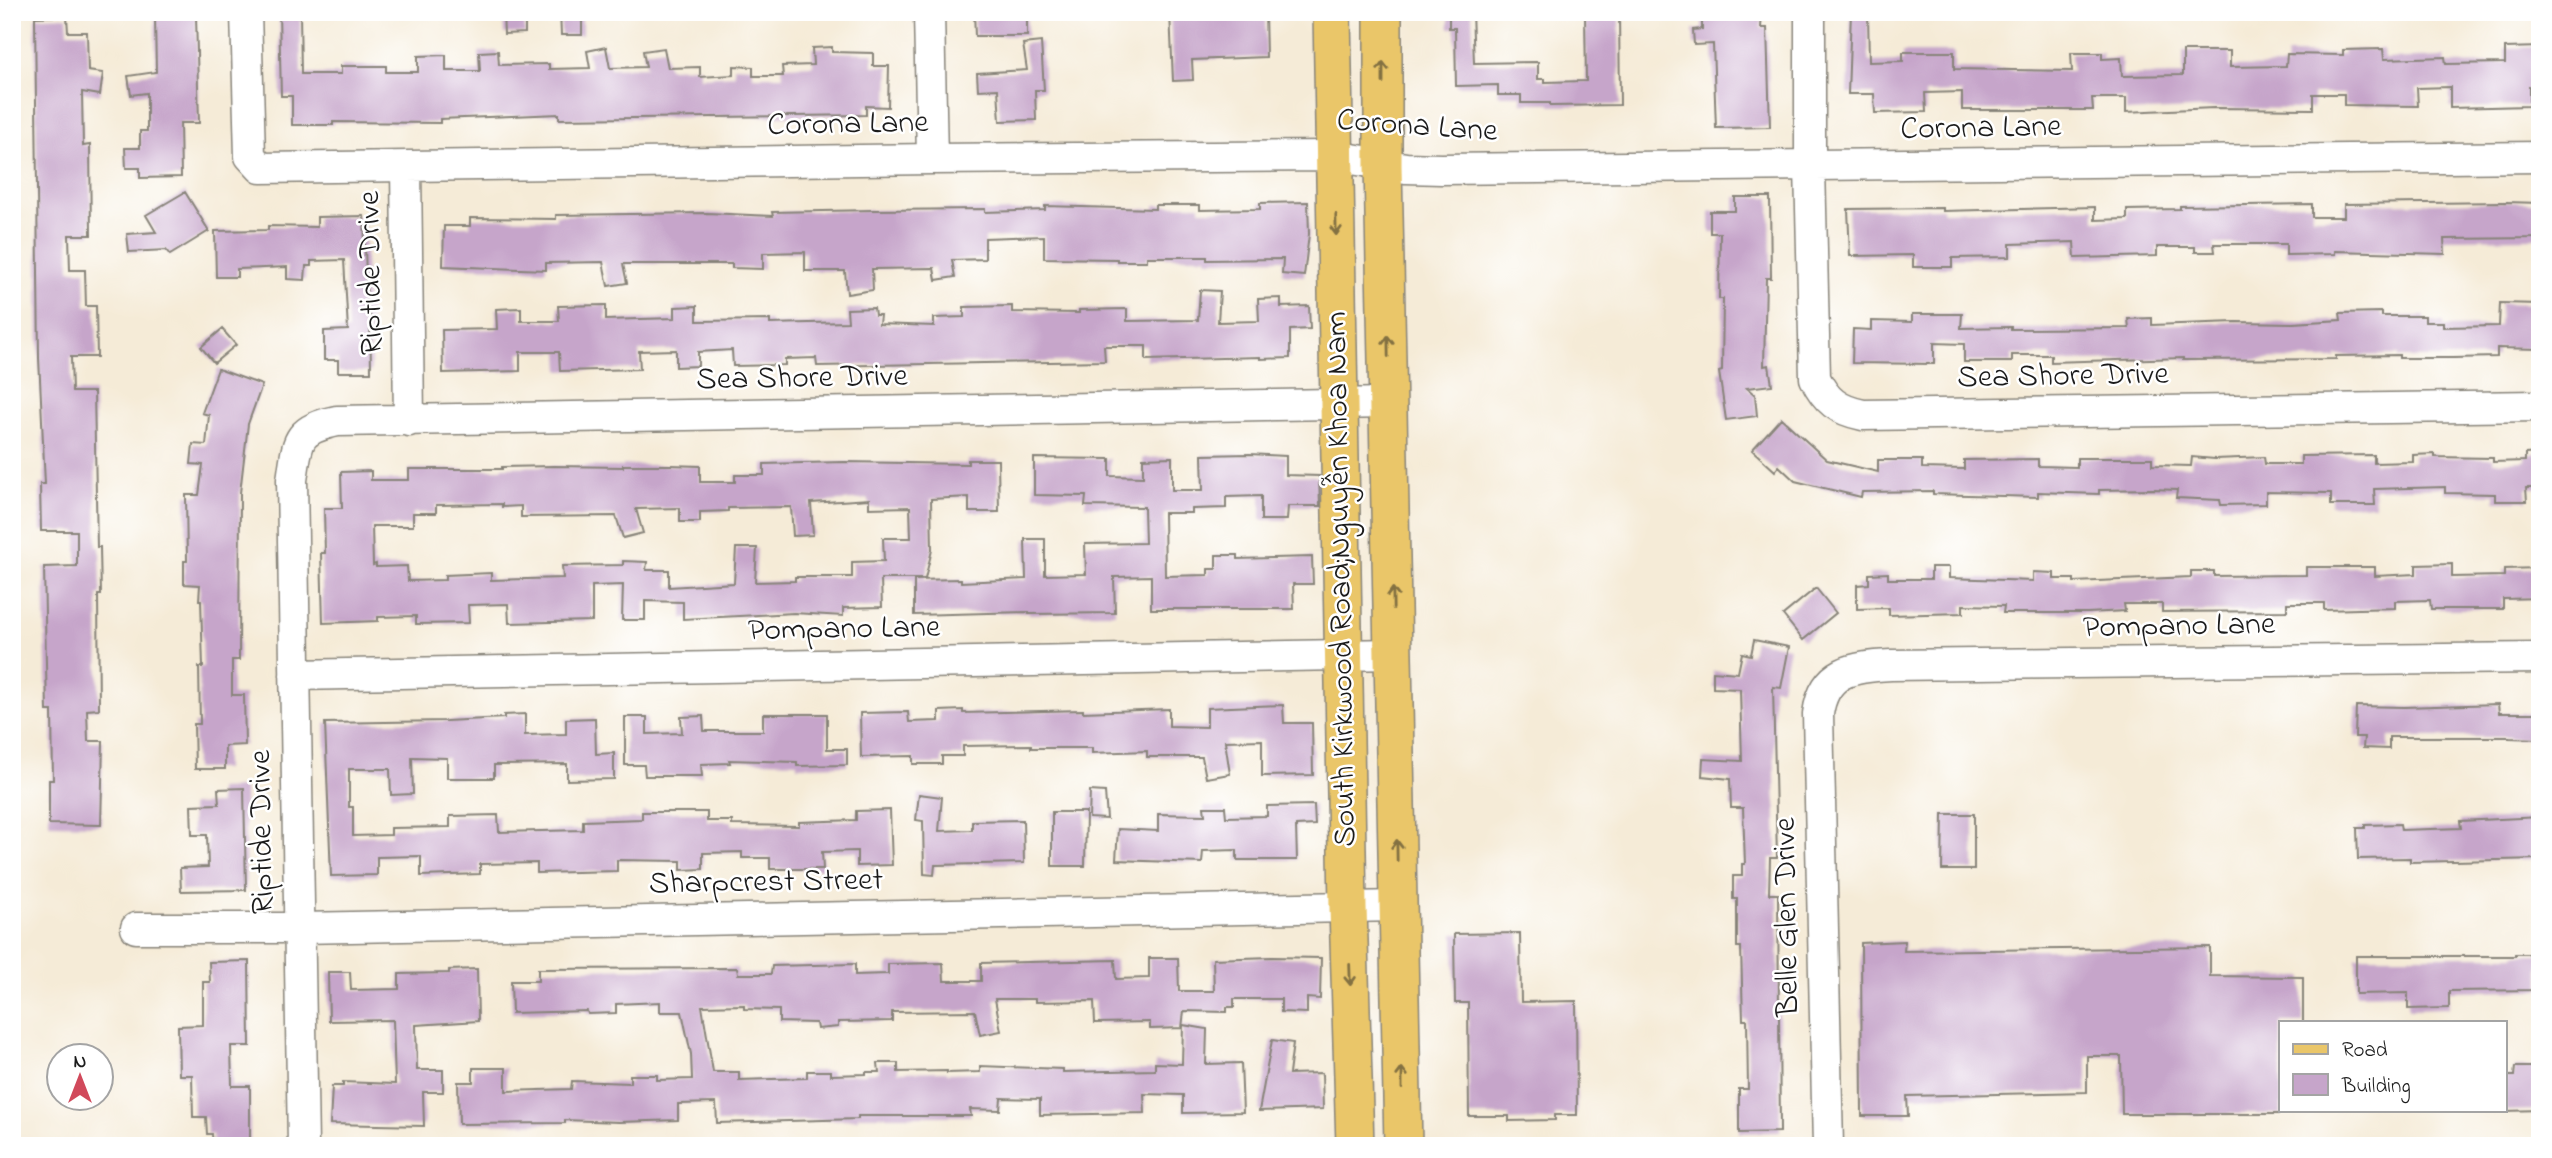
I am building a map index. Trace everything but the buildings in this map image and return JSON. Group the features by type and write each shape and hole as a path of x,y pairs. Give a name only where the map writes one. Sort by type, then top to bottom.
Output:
{"main road":[{"name":"South Kirkwood Road;Nguyễn Khoa Nam","path":"1332,12 1348,907 1355,1146"},
{"name":"South Kirkwood Road;Nguyễn Khoa Nam","path":"1383,12 1383,164 1403,1146"}],"street":[{"name":"Corona Lane","path":"246,12 250,156 261,169 1335,156 1441,169 2540,157"},
{"path":"929,12 932,159"},
{"path":"1810,12 1810,166"},
{"name":"Sea Shore Drive","path":"1810,166 1815,378 1829,401 1842,410 1863,415 2540,406"},
{"name":"Riptide Drive","path":"406,167 409,421"},
{"name":"Sea Shore Drive","path":"293,517 292,480 298,443 314,426 337,421 1389,403"},
{"name":"Riptide Drive","path":"293,517 303,1146"},
{"name":"Pompano Lane","path":"295,675 1394,654"},
{"name":"Pompano Lane","path":"1827,688 1841,674 1861,666 2540,658"},
{"name":"Belle Glen Drive","path":"1827,688 1820,700 1818,714 1828,1146"},
{"name":"Sharpcrest Street","path":"136,928 300,928 1398,906"}]}
